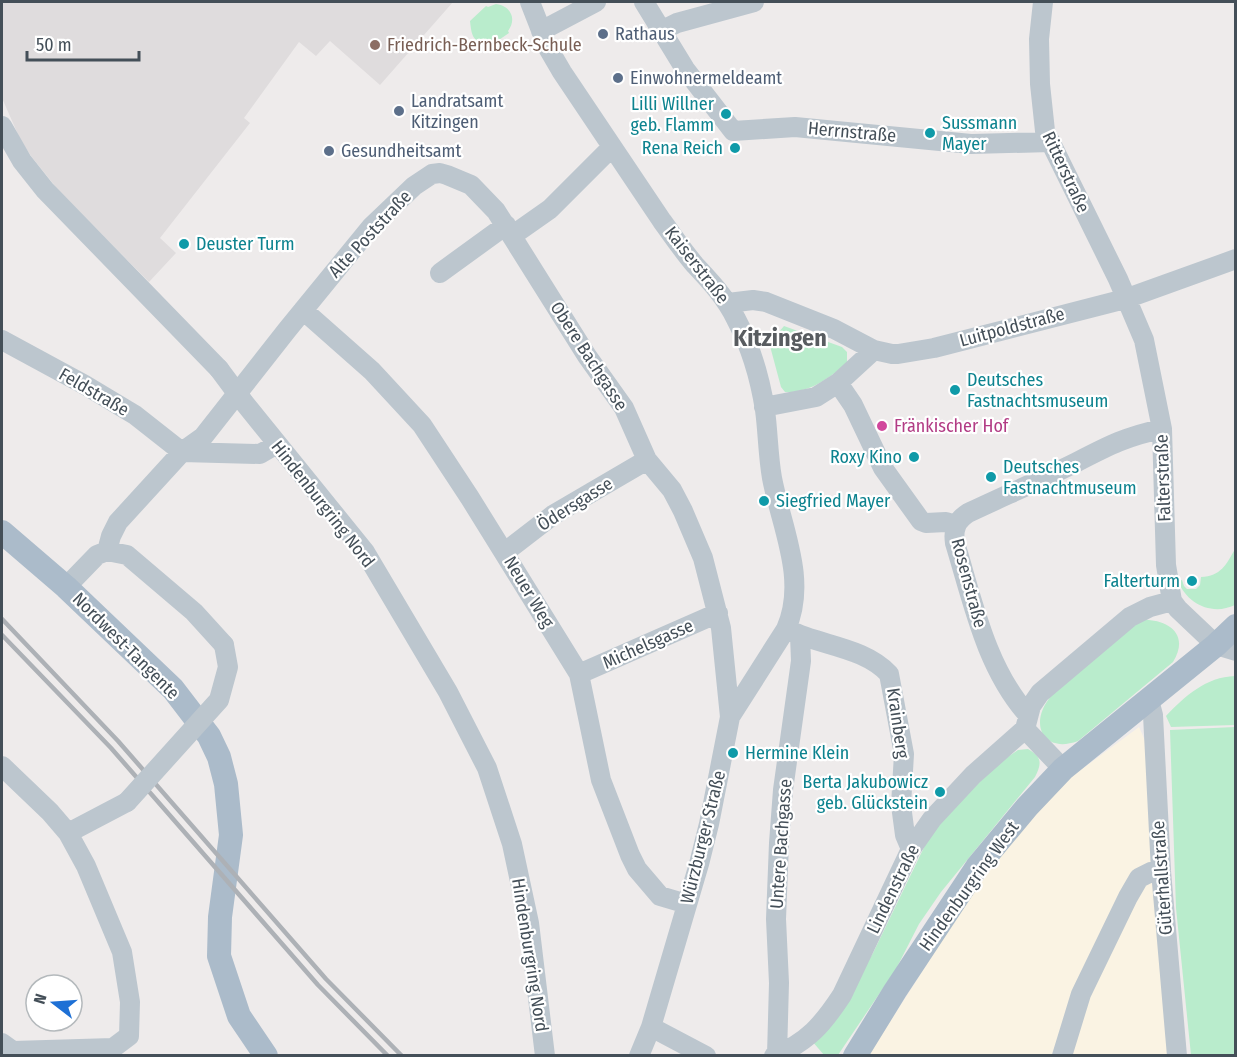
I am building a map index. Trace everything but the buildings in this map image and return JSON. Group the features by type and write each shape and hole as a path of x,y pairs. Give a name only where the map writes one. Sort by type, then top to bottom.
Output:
{"main road":[{"name":"Nordwest-Tangente","path":"2,531 66,587 173,689 209,736 219,757 226,784 231,835 220,917 219,956 239,1016 266,1056"},
{"name":"Hindenburgring West","path":"855,1056 895,991 978,867 1027,807 1063,769 1149,700 1226,648 1236,626"}],"street":[{"name":"Kaiserstraße","path":"530,2 541,32 562,72 611,148 679,244 728,303 747,342 757,372 764,407 772,477 792,560 795,588 793,632"},
{"path":"541,32 596,2"},
{"path":"644,2 661,31 677,23 754,2"},
{"name":"Ritterstraße","path":"1043,2 1039,39 1044,125 1118,279 1125,299"},
{"name":"Herrnstraße","path":"661,31 685,69 733,131 795,127 977,147 1051,142"},
{"name":"Hindenburgring Nord","path":"2,126 22,161 45,190 219,369 365,552 448,692 487,768 512,844 529,923 545,1056"},
{"path":"440,273 510,230 550,209 611,148"},
{"name":"Alte Poststraße","path":"107,551 118,522 182,452 203,437 371,227 414,186 432,174 440,173 471,185 496,211 510,230"},
{"name":"Obere Bachgasse","path":"510,230 587,356 624,408 646,460 672,490 684,511 703,558 722,628 730,717"},
{"name":"Luitpoldstraße","path":"728,303 753,300 766,302 834,329 874,350 898,354 934,348 1125,299 1236,259"},
{"name":"Falterstraße","path":"1125,299 1144,340 1162,429 1166,565 1172,601"},
{"name":"Neuer Weg","path":"303,310 372,372 422,425 505,552 579,674 601,780 637,869 660,896 687,904"},
{"name":"Feldstraße","path":"2,340 125,409 182,452"},
{"path":"764,407 816,397 838,383 874,350"},
{"path":"838,383 853,405 884,468 921,520 926,523 946,522 956,525"},
{"name":"Rosenstraße","path":"1027,722 1006,686 983,636 955,543 953,534 956,525 968,513 1108,445 1134,434 1162,429"},
{"path":"182,452 260,454 277,444"},
{"name":"Ödersgasse","path":"505,552 553,515 646,460"},
{"path":"66,587 97,555 107,551 127,555 194,612 224,645 228,668 219,700 127,802 68,833"},
{"path":"1172,601 1178,609 1226,648"},
{"name":"Lindenstraße","path":"776,1055 792,1048 816,1031 838,1001 911,849 932,819 1027,722 1031,706 1040,693 1130,617 1150,607 1172,601"},
{"name":"Michelsgasse","path":"579,674 718,613"},
{"name":"Würzburger Straße","path":"639,1056 651,1028 709,824 730,717 793,632"},
{"name":"Krainberg","path":"793,632 865,656 889,674 904,754 901,805 904,835 911,849"},
{"name":"Untere Bachgasse","path":"776,1055 778,983 776,919 779,843 783,790 801,661 793,632"},
{"name":"Güterhallstraße","path":"1149,700 1154,725 1161,871 1177,1056"},
{"path":"1027,722 1063,769"},
{"path":"2,766 51,812 68,833 86,866 122,952 130,1002 129,1036 113,1048 7,1047"},
{"path":"1062,1056 1081,994 1128,897 1139,878 1151,872 1161,871"},
{"path":"651,1028 706,1056"}],"shaded area":[{"path":"2,2 453,2 380,85 330,41 316,56 299,42 244,118 250,123 160,238 176,253 149,282 59,191 20,139 2,98"},
{"path":"1139,727 1149,750 1168,1055 868,1056 981,880 1034,816 1070,778"}],"green space":[{"path":"496,4 509,10 512,22 509,33 490,46 474,38 470,21 486,6"},
{"path":"784,326 842,347 847,352 847,363 811,387 785,392 781,387 770,346 771,341"},
{"path":"1235,549 1235,605 1218,609 1209,608 1201,606 1187,596 1178,581 1182,580 1187,589 1196,589 1200,585 1201,577 1218,572 1226,565"},
{"path":"1139,620 1158,622 1173,629 1179,643 1173,662 1078,741 1066,744 1048,740 1040,726 1044,707 1051,696"},
{"path":"1235,676 1235,725 1171,727 1166,716 1181,701 1205,684 1224,677"},
{"path":"1235,727 1235,1054 1191,1055 1176,908 1170,730"},
{"path":"1028,749 1036,755 1039,761 1035,777 941,892 919,924 896,969 838,1055 824,1055 812,1041 846,996 873,953 930,835 944,817 999,763 1018,750"}],"railway":[{"path":"2,619 118,741 326,979 402,1056"},
{"path":"2,635 111,748 318,985 388,1056"}],"place":[{"name":"Rathaus","path":"603,34"},
{"name":"Friedrich-Bernbeck-Schule","path":"375,45"},
{"name":"Einwohnermeldeamt","path":"618,78"},
{"name":"Landratsamt Kitzingen","path":"399,111"},
{"name":"Lilli Willner geb. Flamm","path":"726,114"},
{"name":"Sussmann Mayer","path":"930,133"},
{"name":"Rena Reich","path":"735,148"},
{"name":"Gesundheitsamt","path":"329,151"},
{"name":"Deuster Turm","path":"184,244"},
{"name":"Deutsches Fastnachtsmuseum","path":"955,390"},
{"name":"Fränkischer Hof","path":"882,426"},
{"name":"Roxy Kino","path":"914,457"},
{"name":"Deutsches Fastnachtmuseum","path":"991,477"},
{"name":"Siegfried Mayer","path":"764,501"},
{"name":"Falterturm","path":"1192,581"},
{"name":"Hermine Klein","path":"733,753"},
{"name":"Berta Jakubowicz geb. Glückstein","path":"940,792"}],"district":[{"name":"Kitzingen","path":"780,338"}]}
